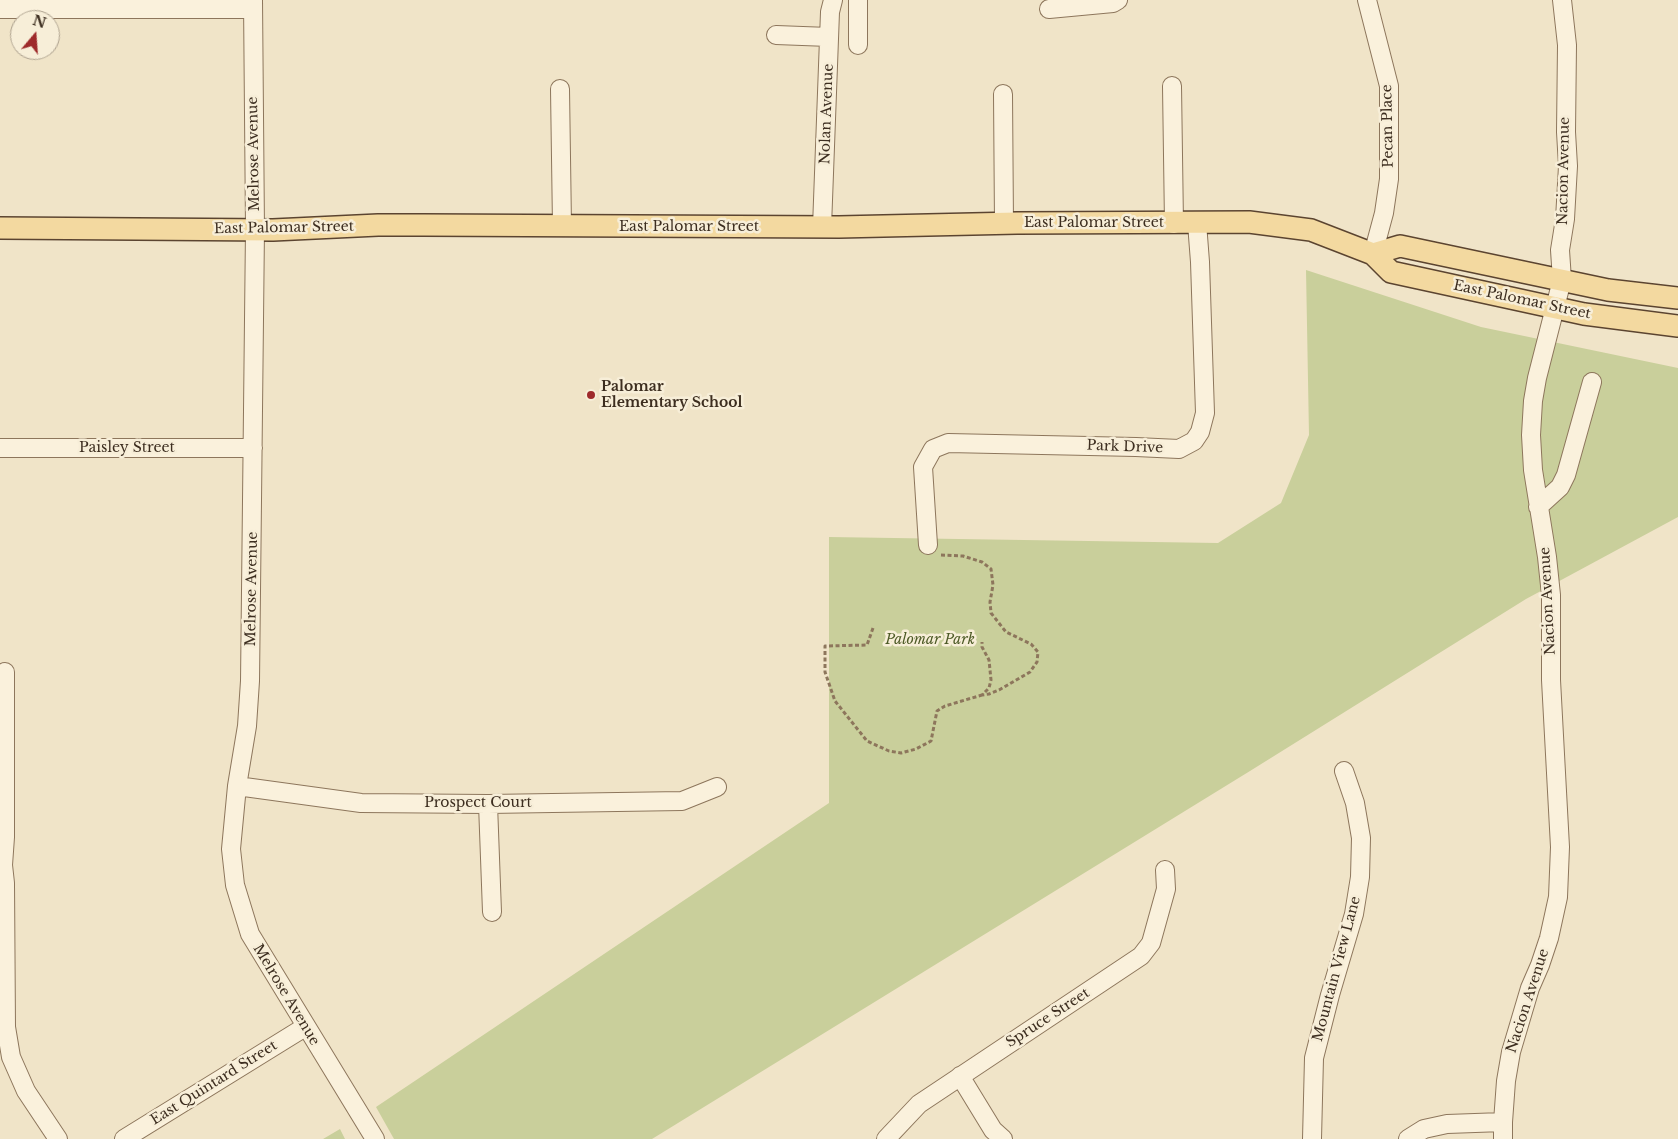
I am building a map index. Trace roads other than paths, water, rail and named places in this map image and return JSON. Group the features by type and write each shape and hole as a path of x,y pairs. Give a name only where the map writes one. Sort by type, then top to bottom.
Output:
{"main road":[{"name":"East Palomar Street","path":"0,228 255,229 378,225 822,227 1249,222 1311,230 1374,254 1392,272 1584,314 1671,326"},
{"name":"East Palomar Street","path":"1374,254 1400,246 1608,290 1674,297"}],"street":[{"name":"Nolan Avenue","path":"822,227 830,12 833,0"},
{"path":"1049,9 1113,3 1118,0"},
{"name":"Pecan Place","path":"1367,0 1389,86 1389,180 1384,213 1374,254"},
{"name":"Nacion Avenue","path":"1503,1130 1506,1081 1511,1052 1530,988 1549,938 1558,897 1560,847 1551,680 1550,595 1547,557 1533,470 1531,435 1533,401 1545,341 1562,280 1560,250 1565,219 1568,166 1566,37 1562,0"},
{"path":"858,1 858,45"},
{"path":"0,9 253,4"},
{"name":"Melrose Avenue","path":"253,4 255,229 250,682 247,726 231,849 235,885 250,934 375,1139"},
{"path":"776,35 829,37"},
{"path":"1172,86 1174,224"},
{"path":"560,89 562,226"},
{"path":"1003,94 1004,224"},
{"name":"Park Drive","path":"931,550 923,466 933,449 948,443 1136,446 1179,449 1194,441 1200,432 1205,413 1197,223"},
{"path":"1538,507 1560,487 1566,475 1592,382"},
{"name":"Paisley Street","path":"0,448 253,448"},
{"path":"5,672 5,837 3,865 5,882 6,1027 11,1056 26,1091 58,1139"},
{"name":"Mountain View Lane","path":"1312,1139 1314,1058 1354,914 1360,877 1362,838 1355,803 1344,771"},
{"name":"Prospect Court","path":"238,786 361,803 488,804 682,800 717,787"},
{"path":"488,804 492,912"},
{"name":"Spruce Street","path":"886,1139 918,1104 1141,956 1151,943 1166,889 1164,870"},
{"name":"East Quintard Street","path":"124,1139 305,1027"},
{"path":"960,1076 993,1130 1003,1139"},
{"path":"1408,1139 1424,1129 1447,1124 1503,1130"}],"place":[{"name":"Palomar Elementary School","path":"591,395"}],"park label":[{"name":"Palomar Park","path":"930,640"}]}
